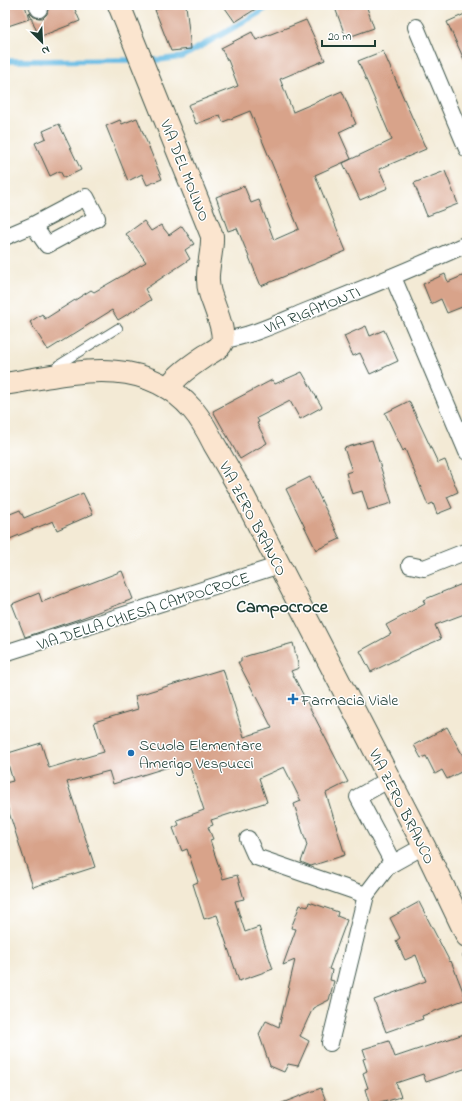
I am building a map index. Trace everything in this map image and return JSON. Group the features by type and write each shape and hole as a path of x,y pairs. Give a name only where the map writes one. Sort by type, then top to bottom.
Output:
{"street":[{"name":"VIA DEL MOLINO","path":"119,5 212,236 213,246 208,273 208,282 222,330 223,340"},
{"path":"416,27 467,149"},
{"path":"5,237 33,225"},
{"name":"VIA RIGAMONTI","path":"223,340 244,336 393,277 467,244"},
{"path":"393,277 467,452"},
{"path":"168,388 172,382 193,364 221,346 223,340"},
{"name":"VIA ZERO BRANCO","path":"5,384 83,372 117,371 132,373 148,378 168,388 186,402 194,411 208,432 240,489 280,565 424,846 467,936"},
{"path":"410,565 424,568 467,551"},
{"name":"VIA DELLA CHIESA CAMPOCROCE","path":"5,653 280,565"},
{"path":"390,779 358,797 392,863"},
{"path":"248,840 256,857 366,895"},
{"path":"330,1043 366,895 388,866 424,846"}],"lane":[{"path":"51,376 52,371 60,364 118,328"}],"building":[{"path":"5,5 25,5 29,19 5,27"},
{"path":"48,5 73,5 80,21 39,37 29,12 34,17 43,18 47,14"},
{"path":"168,5 186,5 191,49 171,51 155,10"},
{"path":"223,5 262,5 235,22"},
{"path":"334,5 366,5 374,28 346,38"},
{"path":"467,13 467,66 447,22"},
{"path":"306,20 325,60 280,79 293,112 342,91 356,124 339,132 351,159 315,175 346,251 261,286 237,228 228,231 216,197 244,186 251,203 259,200 274,240 299,229 250,111 223,122 220,115 196,124 188,105 238,86 228,60 221,48 252,32 256,40"},
{"path":"383,51 426,149 379,169 388,188 360,200 343,163 392,140 358,61"},
{"path":"137,118 162,179 147,185 142,174 128,181 106,126 120,120 122,124"},
{"path":"59,124 81,170 64,178 60,171 50,176 35,143 46,138 43,131"},
{"path":"445,171 458,204 427,216 414,183"},
{"path":"144,221 151,231 161,225 169,235 182,226 194,244 185,250 190,259 145,289 151,300 118,320 112,310 48,350 30,322 42,314 45,319 91,290 94,292 146,262 126,234"},
{"path":"445,274 448,282 467,274 467,305 447,313 441,299 431,304 423,284"},
{"path":"366,326 370,336 384,330 398,361 370,374 360,353 353,356 344,336"},
{"path":"302,372 322,407 300,419 290,401 257,418 259,422 257,423 267,443 240,459 213,411 272,380 275,384"},
{"path":"409,401 438,463 445,460 458,492 447,497 452,508 437,514 433,503 428,505 405,449 403,451 385,413"},
{"path":"372,440 392,503 368,510 362,491 352,494 346,473 352,471 344,448"},
{"path":"310,477 340,539 316,550 286,489"},
{"path":"83,493 93,514 57,530 53,521 5,541 5,516 20,510 24,518"},
{"path":"122,571 133,599 25,637 12,604 39,593 42,602"},
{"path":"467,582 467,613 435,625 441,639 371,672 360,651 391,634 386,625 425,604 423,600"},
{"path":"293,643 299,668 291,671 348,782 326,793 345,855 311,866 301,862 307,845 294,804 301,801 284,767 259,778 267,802 211,820 213,825 208,827 213,839 210,840 223,879 237,875 244,899 235,901 245,932 259,927 273,969 239,981 217,915 204,919 193,884 198,882 187,849 182,851 173,828 179,825 177,820 204,810 188,761 113,784 109,771 67,782 95,867 33,887 5,800 5,783 13,781 5,754 41,743 49,768 104,752 94,722 138,709 135,696 223,669 244,737 272,728 238,662 241,662 241,658"},
{"path":"447,727 467,763 467,769 447,779 442,770 435,774 426,756 421,758 414,745"},
{"path":"309,902 338,912 337,916 347,920 329,969 332,970 330,980 334,981 329,1000 313,1008 300,1036 309,1041 298,1066 288,1064 284,1072 270,1066 259,1034 266,1021 279,1027 295,960 283,965 296,929 291,928 300,905 308,907"},
{"path":"419,902 450,962 451,961 466,999 422,1016 423,1019 386,1032 374,1000 426,981 416,955 405,960 396,941 400,938 390,918"},
{"path":"467,1033 467,1068 426,1082 423,1074 396,1083 401,1097 370,1106 365,1089 368,1088 363,1073 367,1071 363,1059 366,1058 363,1049 389,1041 395,1057"},
{"path":"321,1088 328,1106 277,1106 277,1105"}],"waterway":[{"path":"147,60 182,57 271,5"},
{"path":"5,61 137,60"}],"place":[{"name":"Farmacia Viale","path":"293,699"},
{"name":"Scuola Elementare Amerigo Vespucci","path":"131,753"}],"district":[{"name":"Campocroce","path":"282,606"}]}
